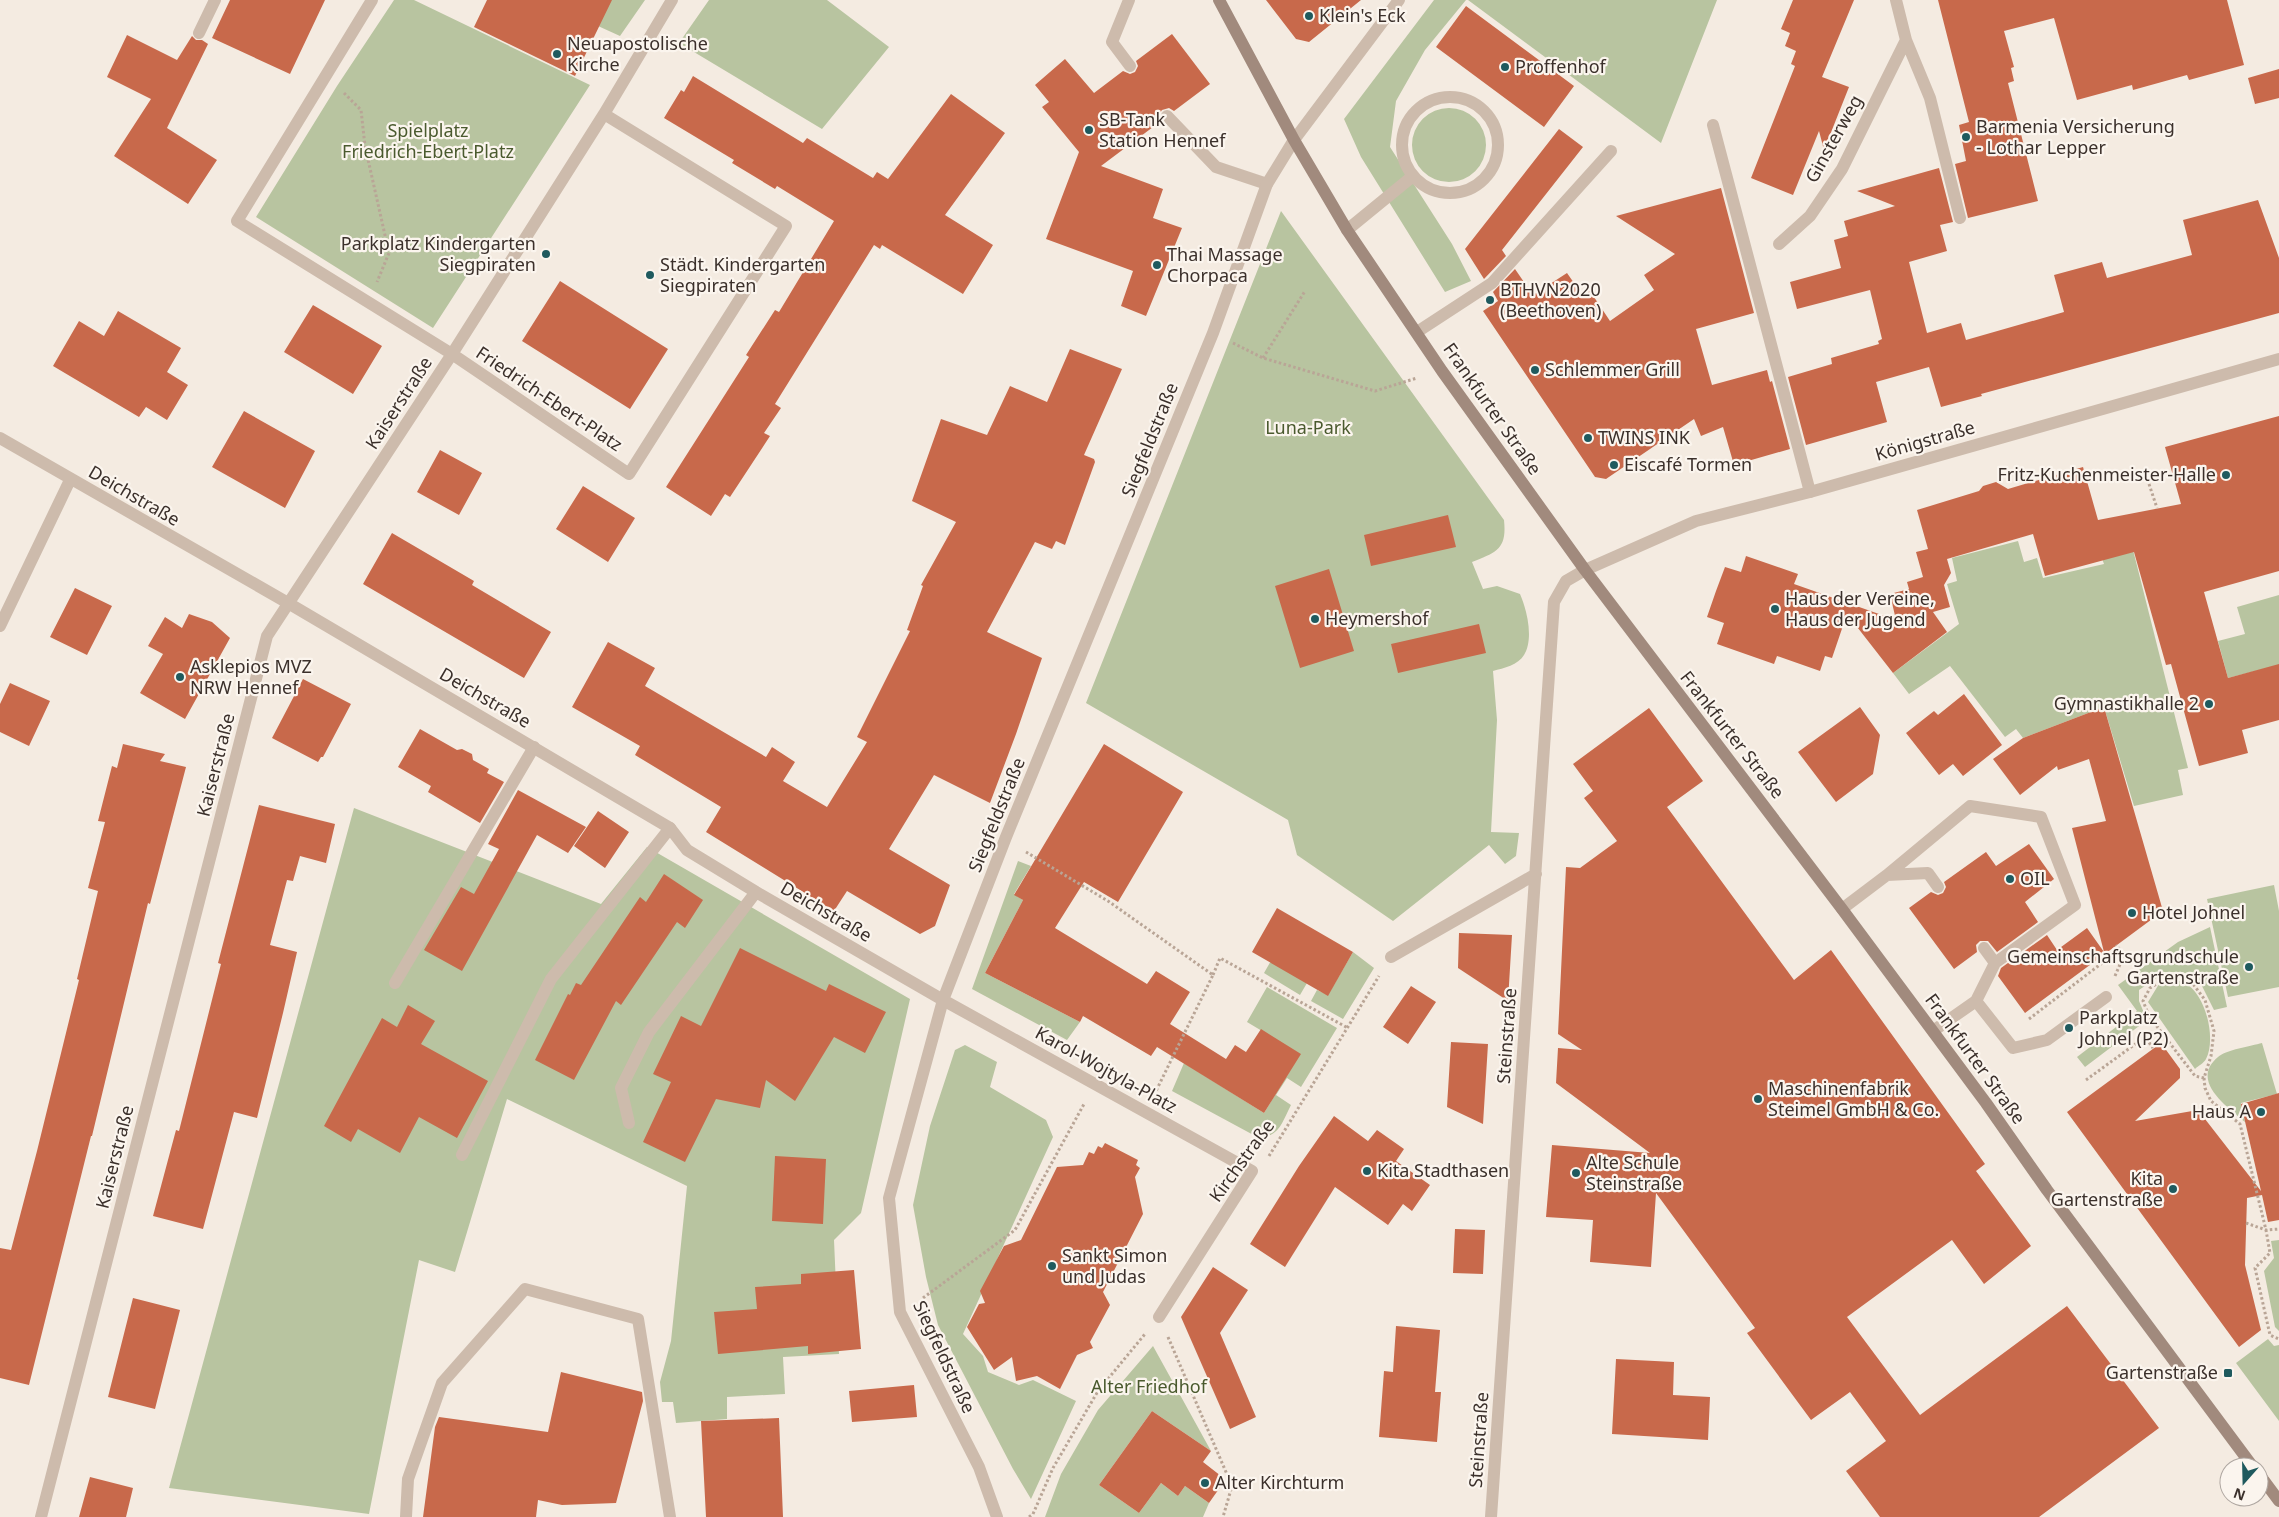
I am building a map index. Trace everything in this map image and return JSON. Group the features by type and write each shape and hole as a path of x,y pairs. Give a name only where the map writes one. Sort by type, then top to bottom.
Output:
{"main road":[{"name":"Frankfurter Straße","path":"1219,0 1294,140 1347,230 1442,370 1585,570 1933,1031 2047,1190 2247,1457"},
{"path":"2269,1488 2279,1501"}],"street":[{"path":"199,33 215,0"},
{"name":"Friedrich-Ebert-Platz","path":"372,0 237,221 452,354 629,474 786,226 604,114"},
{"name":"Kaiserstraße","path":"41,1517 266,636 452,354 604,114 672,0"},
{"path":"1128,0 1112,42 1130,66"},
{"name":"Siegfeldstraße","path":"997,1517 979,1468 900,1312 889,1198 943,1000 1006,837 1212,333 1267,184 1294,140 1399,0"},
{"path":"1896,0 1906,40 1930,98 1960,218"},
{"name":"Ginsterweg","path":"1778,244 1810,216 1842,169 1906,40"},
{"path":"1452,96 1466,99 1479,106 1489,116 1496,130 1499,144 1497,159 1490,172 1480,183 1467,190 1452,194 1438,192 1424,186 1413,176 1405,165 1402,137 1406,124 1414,112 1425,103 1438,98 1452,96"},
{"path":"1167,116 1216,167 1267,184"},
{"path":"1713,125 1810,492"},
{"path":"1417,332 1492,283 1611,150"},
{"path":"1347,230 1413,176"},
{"name":"Königstraße","path":"1585,570 1696,520 1810,492 2279,359"},
{"name":"Deichstraße","path":"0,438 70,480 288,603 670,828 687,850 943,1000"},
{"path":"0,626 70,480"},
{"name":"Steinstraße","path":"1491,1517 1554,602 1566,582 1585,570"},
{"path":"395,982 534,747"},
{"path":"1842,909 1887,875 1970,806 2041,817 2075,905 1995,963 1976,1001 1933,1031"},
{"path":"462,1155 551,979 670,828"},
{"path":"1391,956 1536,874"},
{"path":"1887,875 1928,874 1938,887"},
{"path":"629,1123 620,1088 649,1032 756,892"},
{"path":"1984,948 1995,963"},
{"path":"1976,1001 2013,1048 2047,1040 2106,997"},
{"name":"Karol-Wojtyla-Platz","path":"943,1000 1252,1171"},
{"name":"Kirchstraße","path":"1159,1317 1252,1171"},
{"path":"406,1517 408,1479 442,1383 525,1289 638,1318 670,1517"}],"path":[{"path":"343,92 361,110 365,146 389,253 369,303"},
{"path":"1264,358 1305,292"},
{"path":"1212,333 1264,358 1375,391 1442,370"},
{"path":"2149,484 2157,508"},
{"path":"1006,837 1028,854 1108,901 1213,975"},
{"path":"2116,946 2124,955"},
{"path":"2005,1038 2119,950"},
{"name":"Kirchstraße","path":"1252,1171 1272,1153 1391,956"},
{"path":"1145,1112 1220,958 1348,1028"},
{"path":"2204,1078 2195,1076 2154,1024 2143,1001 2150,988 2170,976 2190,980 2205,1000 2214,1031 2211,1056 2204,1078 2211,1101 2240,1124 2270,1253 2256,1268 2270,1335 2279,1339"},
{"path":"2086,1080 2144,1037 2153,1048"},
{"path":"900,1312 936,1290 1016,1230 1095,1084"},
{"path":"2246,1223 2266,1230 2279,1229"},
{"path":"1029,1517 1033,1514 1053,1468 1098,1391 1159,1317 1232,1486 1223,1517"}],"green space":[{"name":"Spielplatz Friedrich-Ebert-Platz","path":"394,0 414,0 590,85 433,328 256,217 337,86"},
{"path":"611,0 645,0 620,36 598,26"},
{"path":"709,0 827,0 889,47 822,129 679,43"},
{"path":"1434,0 1466,0 1425,50 1396,101 1390,147 1452,244 1471,281 1445,292 1361,157 1344,119"},
{"path":"1468,0 1717,0 1661,143"},
{"path":"1449,108 1470,114 1480,124 1486,145 1480,166 1470,176 1449,182 1428,176 1418,166 1412,145 1418,124 1428,114"},
{"name":"Luna-Park","path":"1281,211 1504,520 1505,530 1502,543 1494,552 1472,562 1483,589 1497,586 1520,594 1528,624 1529,641 1524,655 1510,666 1493,671 1497,720 1491,832 1519,833 1516,856 1505,864 1489,845 1393,921 1297,855 1288,820 1086,703"},
{"path":"2018,541 2024,562 2037,558 2043,578 2104,564 2099,550 2131,542 2188,768 2178,770 2183,795 2134,806 2104,707 2023,738 2016,729 2005,737 1950,666 1909,694 1893,673 1959,624 1947,584 1957,581 1952,558"},
{"path":"2279,595 2279,665 2228,678 2218,641 2245,634 2237,607"},
{"path":"354,808 601,904 647,847 910,999 861,1213 834,1240 839,1354 783,1357 785,1394 727,1397 727,1419 676,1423 673,1402 662,1402 660,1382 671,1341 687,1186 507,1099 455,1272 419,1260 369,1514 169,1488"},
{"path":"1018,861 1031,866 1014,894 1023,900 985,973 1080,1022 1067,1040 972,989"},
{"path":"2274,885 2279,911 2279,987 2228,997 2207,899"},
{"path":"2210,927 2227,1007 2214,1010 2200,982 2183,972 2165,972 2139,990 2139,1001 2147,1020 2085,1067 2077,1057 2137,1011 2118,985 2178,942"},
{"path":"1280,945 1307,983 1300,995 1264,973"},
{"path":"1353,952 1374,968 1343,1019 1311,1001 1317,990 1328,995"},
{"path":"2169,980 2180,981 2189,986 2202,1003 2206,1015 2209,1027 2209,1050 2205,1060 2195,1069 2148,1002 2159,984"},
{"path":"1267,987 1337,1028 1301,1087 1287,1078 1276,1095 1291,1105 1280,1127 1272,1134 1259,1138 1172,1091 1184,1063 1264,1113 1300,1054 1247,1022"},
{"path":"2262,1043 2277,1094 2241,1103 2245,1122 2214,1093 2209,1084 2208,1075 2210,1066 2218,1057 2233,1050"},
{"path":"965,1045 997,1062 990,1087 1046,1120 1053,1137 963,1334 983,1356 988,1372 1019,1385 1033,1380 1076,1401 1031,1499 1013,1469 938,1325 926,1277 913,1205 930,1126 955,1050"},
{"path":"2279,1240 2279,1331 2275,1327 2264,1271 2274,1258 2271,1241"},
{"path":"2268,1339 2274,1346 2279,1345 2279,1421 2236,1363"},
{"name":"Alter Friedhof","path":"1153,1346 1211,1451 1152,1411 1099,1485 1139,1513 1161,1483 1178,1496 1185,1486 1209,1503 1203,1517 1045,1517 1061,1474 1098,1410"}],"building":[{"path":"230,0 325,0 290,74 212,38"},
{"name":"Neuapostolische Kirche","path":"487,0 612,0 575,76 474,27"},
{"path":"1266,0 1361,0 1309,42 1296,39"},
{"path":"1793,0 1854,0 1822,77 1849,87 1824,150 1819,131 1793,195 1751,178 1795,66 1791,64 1796,51 1785,46 1790,33 1781,29"},
{"path":"1938,0 2227,0 2244,65 2189,80 2187,75 2133,90 2132,85 2077,100 2054,18 2004,31 2014,67 2011,68 2014,81 2008,83 2038,201 1968,218 1955,164 1966,161 1959,125 1969,122"},
{"name":"Proffenhof","path":"1466,6 1574,86 1544,127 1436,47"},
{"path":"1172,34 1210,84 1174,111 1169,108 1162,110 1159,114 1161,121 1101,166 1163,189 1153,218 1182,228 1146,316 1121,306 1133,271 1046,239 1079,152 1042,107 1049,102 1035,85 1065,59 1094,93 1123,71 1130,74 1135,72 1138,66 1136,61"},
{"path":"127,35 177,60 192,36 196,40 202,40 208,44 167,128 217,160 188,204 114,156 151,99 107,77"},
{"path":"2279,69 2279,98 2255,104 2248,78"},
{"path":"693,76 803,143 807,138 873,178 877,172 888,179 951,94 1005,133 945,215 993,245 963,294 882,245 880,249 874,245 775,404 781,408 764,433 770,436 730,497 725,494 711,516 666,487 749,357 746,355 775,310 779,312 834,221 777,186 775,189 732,163 734,160 664,118 681,90 684,92"},
{"path":"1559,129 1583,147 1502,250 1506,256 1484,279 1465,249"},
{"path":"1939,168 1953,222 1940,225 1947,251 1909,262 1927,333 1961,323 1966,340 2064,312 2054,275 2102,262 2107,278 2192,255 2183,220 2258,200 2279,258 2279,313 1981,394 1982,396 1941,407 1929,367 1876,382 1887,422 1806,445 1788,377 1832,364 1831,358 1879,344 1878,341 1882,339 1870,290 1797,309 1790,282 1841,268 1834,240 1848,236 1844,221 1895,206 1857,191"},
{"path":"1721,188 1754,313 1696,329 1712,385 1767,370 1770,382 1772,381 1790,449 1734,465 1723,427 1701,436 1694,419 1606,479 1595,477 1483,311 1498,301 1493,292 1515,269 1533,295 1567,273 1581,293 1588,288 1610,321 1654,290 1644,275 1675,254 1616,216"},
{"path":"560,281 668,349 630,409 522,341"},
{"path":"313,305 382,346 353,394 284,352"},
{"path":"118,311 181,348 167,372 188,385 167,420 146,407 139,417 53,366 79,321 104,336"},
{"path":"1070,349 1122,369 1084,455 1094,459 1095,462 1065,545 1056,541 1052,549 1035,542 987,632 1042,658 1016,734 990,803 934,775 889,849 950,885 935,926 920,934 847,891 834,911 706,832 721,807 635,755 640,746 572,707 608,642 655,668 645,686 766,757 772,747 795,762 783,781 827,807 867,742 857,737 910,631 907,630 923,586 921,585 956,522 912,501 941,419 987,435 1010,386 1047,402"},
{"path":"244,411 315,451 285,508 212,467"},
{"path":"2279,416 2279,571 2204,592 2228,678 2279,664 2279,720 2242,730 2248,753 2199,766 2171,664 2166,665 2134,552 2045,576 2033,534 1947,559 1951,573 1944,585 1950,607 1933,612 1947,632 1893,673 1847,614 1832,658 1825,656 1820,671 1777,656 1774,664 1717,644 1724,623 1707,617 1725,567 1741,572 1746,556 1798,574 1794,584 1896,620 1890,594 1909,589 1907,582 1923,577 1916,552 1928,549 1917,510 1979,491 1983,486 1996,482 2008,489 2083,467 2098,520 2181,504 2165,447"},
{"path":"440,450 482,473 459,515 417,492"},
{"path":"583,486 635,518 608,562 556,529"},
{"path":"1448,515 1456,547 1371,566 1364,535"},
{"path":"392,533 474,581 472,585 551,632 524,678 363,584"},
{"name":"Heymershof","path":"1329,569 1354,651 1300,668 1275,586"},
{"path":"75,588 112,606 87,655 50,637"},
{"name":"Asklepios MVZ NRW Hennef","path":"189,614 212,622 230,638 185,719 140,693 163,654 148,646 165,617 182,628"},
{"path":"1479,624 1486,653 1398,673 1391,644"},
{"path":"303,679 351,704 323,757 318,762 272,738"},
{"path":"10,683 50,701 29,746 0,732 0,704"},
{"path":"1964,694 2002,745 1963,776 1953,764 1939,775 1906,733 1934,711 1938,715"},
{"path":"1860,707 1880,735 1873,774 1836,802 1798,752"},
{"path":"2104,707 2163,911 2025,1013 1998,976 2001,968 2047,935 2057,950 2087,928 2104,952 2072,828 2106,821 2089,759 2058,770 2057,766 2020,795 1993,759 2023,738"},
{"name":"Maschinenfabrik Steimel GmbH & Co.","path":"1649,708 1703,781 1667,807 1794,980 1831,950 1985,1164 1976,1171 2031,1246 1984,1284 1952,1240 1847,1317 1920,1415 2067,1306 2159,1428 2039,1517 1880,1517 1846,1471 1886,1441 1850,1392 1811,1420 1747,1333 1755,1328 1656,1193 1651,1267 1590,1262 1593,1220 1546,1217 1552,1145 1650,1153 1556,1083 1558,1048 1582,1050 1558,1034 1566,867 1580,868 1617,841 1584,798 1593,791 1573,764"},
{"path":"420,729 457,750 462,749 472,754 473,760 489,769 487,773 504,782 480,823 428,792 431,786 398,767"},
{"path":"123,744 165,754 160,761 186,767 150,904 148,903 29,1385 0,1378 0,1248 11,1250 79,980 77,979 98,891 88,888 105,822 98,821 112,766 117,768"},
{"path":"1104,744 1183,792 1118,902 1084,882 1055,928 1147,984 1156,971 1190,992 1170,1024 1226,1059 1235,1045 1246,1052 1261,1029 1301,1054 1264,1113 1157,1047 1151,1056 1083,1016 1080,1022 985,973 1023,900 1014,895"},
{"path":"518,790 586,827 568,853 537,835 462,971 424,950 461,887 474,894 499,849 488,844"},
{"path":"259,805 335,824 326,863 300,856 293,881 287,880 270,945 297,952 283,1013 257,1118 234,1112 203,1229 153,1216 176,1130 179,1131 221,964 218,963"},
{"path":"598,811 629,832 605,868 574,846"},
{"path":"2029,844 2054,879 2025,902 2038,922 1997,952 1988,941 1980,941 1976,945 1977,952 1954,969 1909,908 1931,892 1938,895 1943,893 1946,887 1944,882 1986,852 1996,866"},
{"path":"664,874 703,900 685,928 677,922 621,1005 616,1001 574,1080 535,1060 568,994 570,995 576,983 581,985 640,897 646,902"},
{"path":"1277,908 1353,952 1328,996 1252,952"},
{"path":"1459,933 1512,935 1508,1001 1458,968"},
{"path":"740,948 826,991 829,984 886,1012 865,1053 834,1037 795,1101 766,1080 760,1108 716,1099 685,1162 643,1142 671,1082 653,1074 681,1016 701,1026"},
{"path":"1411,986 1436,1002 1408,1044 1383,1027"},
{"path":"408,1005 435,1021 421,1044 488,1081 457,1138 419,1117 400,1153 358,1129 351,1142 324,1126 382,1018 397,1027"},
{"path":"1451,1042 1488,1044 1483,1124 1447,1107"},
{"path":"2161,1043 2180,1069 2180,1078 2135,1121 2198,1110 2261,1191 2241,1104 2279,1093 2279,1220 2268,1222 2262,1195 2247,1198 2245,1265 2261,1330 2239,1347 2067,1112"},
{"path":"1334,1116 1368,1141 1377,1130 1404,1149 1396,1161 1430,1185 1412,1211 1403,1204 1388,1225 1335,1187 1285,1267 1250,1244 1299,1166"},
{"name":"Sankt Simon und Judas","path":"1105,1143 1138,1160 1136,1165 1140,1168 1135,1177 1143,1214 1103,1292 1110,1305 1090,1342 1093,1348 1077,1355 1060,1389 1037,1376 1016,1381 1012,1357 994,1370 967,1327 979,1304 985,1303 980,1291 1004,1246 1021,1240 1057,1167 1083,1165 1089,1152 1094,1154 1098,1146 1102,1148"},
{"path":"775,1156 826,1159 823,1224 772,1221"},
{"path":"1455,1229 1485,1230 1483,1274 1453,1273"},
{"path":"1213,1267 1248,1290 1220,1333 1256,1417 1230,1429 1181,1317"},
{"path":"854,1270 861,1349 808,1354 808,1346 718,1354 714,1312 757,1309 755,1287 801,1284 801,1274"},
{"path":"133,1298 180,1310 155,1409 108,1397"},
{"path":"1396,1326 1440,1330 1435,1392 1441,1392 1437,1442 1379,1437 1384,1371 1393,1372"},
{"path":"1616,1359 1674,1362 1673,1395 1710,1397 1708,1440 1612,1434"},
{"path":"561,1372 642,1392 643,1401 616,1503 562,1505 538,1500 536,1517 423,1517 435,1427 439,1417 548,1432"},
{"path":"914,1385 917,1417 852,1422 849,1391"},
{"path":"1152,1411 1211,1451 1203,1462 1221,1476 1221,1486 1209,1503 1185,1486 1178,1496 1161,1483 1139,1513 1099,1485"},
{"path":"779,1418 783,1517 706,1517 701,1421"},
{"path":"90,1477 133,1488 126,1517 79,1517"}],"place":[{"name":"Klein's Eck","path":"1309,16"},
{"name":"Neuapostolische Kirche","path":"557,54"},
{"name":"Proffenhof","path":"1505,67"},
{"name":"SB-Tank Station Hennef","path":"1089,130"},
{"name":"Barmenia Versicherung - Lothar Lepper","path":"1966,137"},
{"name":"Parkplatz Kindergarten Siegpiraten","path":"546,254"},
{"name":"Thai Massage Chorpaca","path":"1157,265"},
{"name":"Städt. Kindergarten Siegpiraten","path":"650,275"},
{"name":"BTHVN2020 (Beethoven)","path":"1490,300"},
{"name":"Schlemmer Grill","path":"1535,370"},
{"name":"TWINS INK","path":"1588,438"},
{"name":"Eiscafé Tormen","path":"1614,465"},
{"name":"Fritz-Kuchenmeister-Halle","path":"2226,475"},
{"name":"Haus der Vereine, Haus der Jugend","path":"1775,609"},
{"name":"Heymershof","path":"1315,619"},
{"name":"Asklepios MVZ NRW Hennef","path":"180,677"},
{"name":"Gymnastikhalle 2","path":"2209,704"},
{"name":"OIL","path":"2010,879"},
{"name":"Hotel Johnel","path":"2132,913"},
{"name":"Gemeinschaftsgrundschule Gartenstraße","path":"2249,967"},
{"name":"Parkplatz Johnel (P2)","path":"2069,1028"},
{"name":"Maschinenfabrik Steimel GmbH & Co.","path":"1758,1099"},
{"name":"Haus A","path":"2261,1112"},
{"name":"Kita Stadthasen","path":"1367,1171"},
{"name":"Alte Schule Steinstraße","path":"1576,1173"},
{"name":"Kita Gartenstraße","path":"2173,1189"},
{"name":"Sankt Simon und Judas","path":"1052,1266"},
{"name":"Gartenstraße","path":"2228,1373"},
{"name":"Alter Kirchturm","path":"1205,1483"}]}
